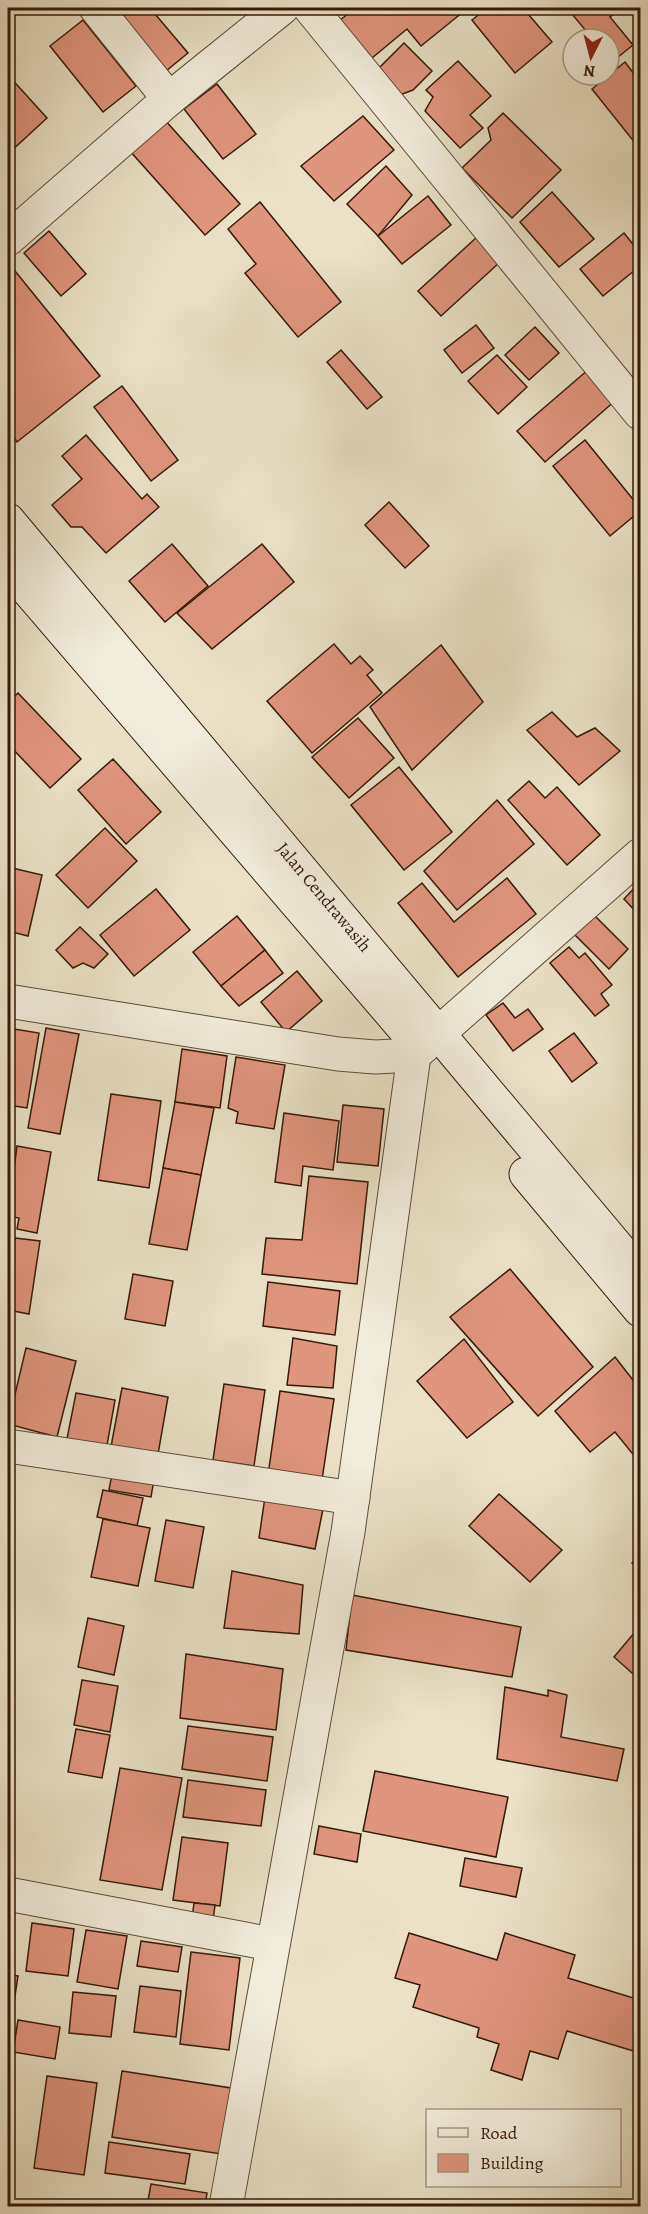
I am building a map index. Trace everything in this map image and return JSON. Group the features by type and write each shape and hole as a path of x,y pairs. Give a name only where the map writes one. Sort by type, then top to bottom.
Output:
{"street":[{"path":"96,8 169,99"},
{"path":"8,239 169,99 282,8"},
{"path":"310,8 640,413"},
{"name":"Jalan Cendrawasih","path":"8,520 425,1046 640,1310"},
{"name":"Jalan Cendrawasih","path":"8,567 425,1046 640,1274"},
{"path":"8,1001 338,1054 375,1057 425,1046 640,855"},
{"path":"226,2206 271,1944 353,1498 425,1046"},
{"path":"8,1446 353,1498"},
{"path":"8,1894 271,1944"}],"building":[{"path":"112,8 134,8 121,18"},
{"path":"134,8 150,8 188,53 166,71 121,18"},
{"path":"356,8 459,8 463,12 421,46 407,29 372,58 340,20"},
{"path":"487,8 523,8 552,42 515,73 472,20"},
{"path":"578,8 622,8 610,17 618,27 583,27 571,13"},
{"path":"83,20 136,86 103,112 50,46"},
{"path":"621,30 633,45 621,55"},
{"path":"404,43 432,71 413,90 400,95 376,71"},
{"path":"458,61 491,96 470,115 483,128 460,148 425,111 433,97 426,90"},
{"path":"625,62 640,82 640,138 635,143 592,89 594,87 621,87 621,65"},
{"path":"8,75 47,118 10,152 8,149"},
{"path":"217,84 256,134 223,159 184,109"},
{"path":"503,113 561,170 512,218 462,168 491,140 488,128"},
{"path":"363,116 394,150 334,201 301,166"},
{"path":"164,119 240,204 205,235 129,150"},
{"path":"386,166 412,195 378,236 347,204"},
{"path":"552,192 594,239 559,267 520,222"},
{"path":"428,196 451,225 402,264 378,236"},
{"path":"260,202 341,302 298,337 245,273 256,264 228,229"},
{"path":"49,231 86,274 61,296 24,253"},
{"path":"624,233 640,253 640,266 603,296 580,269"},
{"path":"477,237 500,262 441,316 418,291"},
{"path":"15,271 100,376 17,442 8,429 8,278"},
{"path":"476,325 494,348 462,373 444,350"},
{"path":"535,327 559,353 529,380 505,355"},
{"path":"341,350 382,397 367,409 327,362"},
{"path":"497,355 527,387 498,414 468,381"},
{"path":"589,369 616,400 545,462 517,431"},
{"path":"122,386 178,460 151,481 94,407"},
{"path":"86,435 142,499 147,494 159,507 106,553 82,527 71,527 52,505 82,479 62,456"},
{"path":"585,440 640,508 640,511 610,536 553,466"},
{"path":"389,502 429,546 405,568 365,525"},
{"path":"172,544 208,586 165,622 129,581"},
{"path":"262,544 294,582 212,649 177,613"},
{"path":"334,644 351,664 360,656 373,670 367,675 382,693 312,753 267,701"},
{"path":"441,645 483,702 412,770 370,707"},
{"path":"18,693 81,759 50,788 8,744 8,703"},
{"path":"552,712 577,737 595,728 620,751 579,785 527,730"},
{"path":"358,718 394,758 349,798 312,757"},
{"path":"113,759 161,812 126,844 78,790"},
{"path":"399,767 452,832 404,870 351,805"},
{"path":"529,781 545,798 557,787 600,835 567,865 508,800"},
{"path":"497,800 534,844 457,910 424,871"},
{"path":"105,828 137,861 88,908 56,875"},
{"path":"8,867 42,875 28,936 8,931"},
{"path":"507,878 536,914 458,977 398,903 422,883 454,922"},
{"path":"640,882 640,916 624,899"},
{"path":"156,889 190,930 134,976 100,935"},
{"path":"592,913 628,949 609,969 572,932"},
{"path":"237,916 265,950 221,986 193,952"},
{"path":"80,927 108,954 94,968 83,963 73,968 56,950"},
{"path":"569,947 579,958 585,953 612,985 601,994 609,1005 595,1016 550,963"},
{"path":"265,950 283,973 239,1006 221,986"},
{"path":"297,971 322,1001 286,1032 261,1002"},
{"path":"503,1003 515,1018 528,1009 543,1029 513,1051 486,1015"},
{"path":"8,1028 39,1033 27,1108 8,1105"},
{"path":"46,1028 79,1034 60,1134 28,1128"},
{"path":"574,1033 597,1063 572,1082 549,1051"},
{"path":"182,1049 227,1056 220,1108 175,1102"},
{"path":"236,1057 285,1065 274,1129 236,1123 238,1112 228,1108"},
{"path":"111,1094 161,1101 149,1188 98,1180"},
{"path":"175,1102 214,1108 201,1175 163,1168"},
{"path":"343,1105 384,1109 378,1166 337,1162"},
{"path":"284,1113 339,1121 333,1170 303,1166 301,1186 275,1182"},
{"path":"17,1146 51,1152 37,1233 17,1229 19,1218 8,1216"},
{"path":"163,1168 201,1175 187,1250 149,1244"},
{"path":"309,1176 368,1182 357,1284 262,1274 266,1238 302,1240"},
{"path":"15,1238 40,1241 29,1314 8,1310 8,1283"},
{"path":"510,1269 593,1367 538,1416 450,1317"},
{"path":"133,1274 173,1281 165,1326 125,1319"},
{"path":"268,1282 340,1291 335,1335 263,1326"},
{"path":"8,1310 12,1311 8,1334"},
{"path":"293,1338 337,1346 333,1388 287,1385"},
{"path":"464,1339 513,1402 467,1438 417,1381"},
{"path":"26,1348 76,1361 57,1437 8,1424"},
{"path":"615,1357 640,1389 640,1463 615,1432 590,1452 555,1411"},
{"path":"224,1384 265,1390 254,1466 213,1460"},
{"path":"122,1388 168,1397 157,1460 110,1452"},
{"path":"280,1391 334,1399 322,1480 268,1475"},
{"path":"76,1393 115,1400 106,1451 66,1444"},
{"path":"114,1463 156,1468 151,1497 109,1490"},
{"path":"103,1490 143,1498 137,1526 97,1517"},
{"path":"499,1494 562,1550 530,1582 469,1526"},
{"path":"265,1497 324,1504 315,1549 259,1538"},
{"path":"103,1519 150,1528 138,1586 91,1577"},
{"path":"166,1520 204,1527 193,1588 155,1581"},
{"path":"640,1554 640,1571 632,1563"},
{"path":"232,1571 303,1585 299,1634 224,1628"},
{"path":"352,1595 521,1627 512,1677 346,1650"},
{"path":"88,1618 124,1626 114,1675 78,1667"},
{"path":"640,1626 640,1680 614,1657"},
{"path":"186,1654 283,1669 276,1730 180,1718"},
{"path":"82,1680 118,1686 110,1732 74,1725"},
{"path":"505,1687 548,1696 548,1690 567,1695 561,1737 624,1749 617,1781 497,1759"},
{"path":"188,1726 273,1737 267,1781 182,1769"},
{"path":"76,1729 110,1735 102,1778 68,1772"},
{"path":"120,1768 182,1778 162,1890 100,1880"},
{"path":"375,1771 508,1797 496,1857 363,1831"},
{"path":"188,1780 266,1790 261,1826 183,1817"},
{"path":"319,1826 361,1834 357,1862 314,1854"},
{"path":"182,1837 228,1843 220,1906 173,1900"},
{"path":"465,1858 522,1868 516,1897 460,1886"},
{"path":"194,1903 215,1905 213,1921 192,1918"},
{"path":"32,1923 74,1929 68,1976 26,1971"},
{"path":"86,1930 127,1936 118,1989 77,1982"},
{"path":"409,1933 497,1960 505,1933 575,1955 568,1978 640,2000 640,2053 567,2031 558,2059 530,2051 522,2080 491,2070 499,2044 477,2037 479,2028 413,2007 420,1985 395,1978"},
{"path":"141,1941 182,1947 178,1972 137,1966"},
{"path":"191,1952 240,1958 229,2050 180,2044"},
{"path":"8,1975 18,1976 8,2042"},
{"path":"140,1986 181,1991 176,2037 134,2032"},
{"path":"73,1992 116,1996 111,2037 69,2033"},
{"path":"18,2020 60,2027 55,2059 13,2052"},
{"path":"122,2071 231,2088 221,2154 112,2137"},
{"path":"47,2076 97,2083 84,2175 34,2168"},
{"path":"109,2142 190,2154 185,2184 105,2173"},
{"path":"151,2184 207,2193 205,2206 147,2206"},
{"path":"256,2203 274,2206 255,2206"}]}
